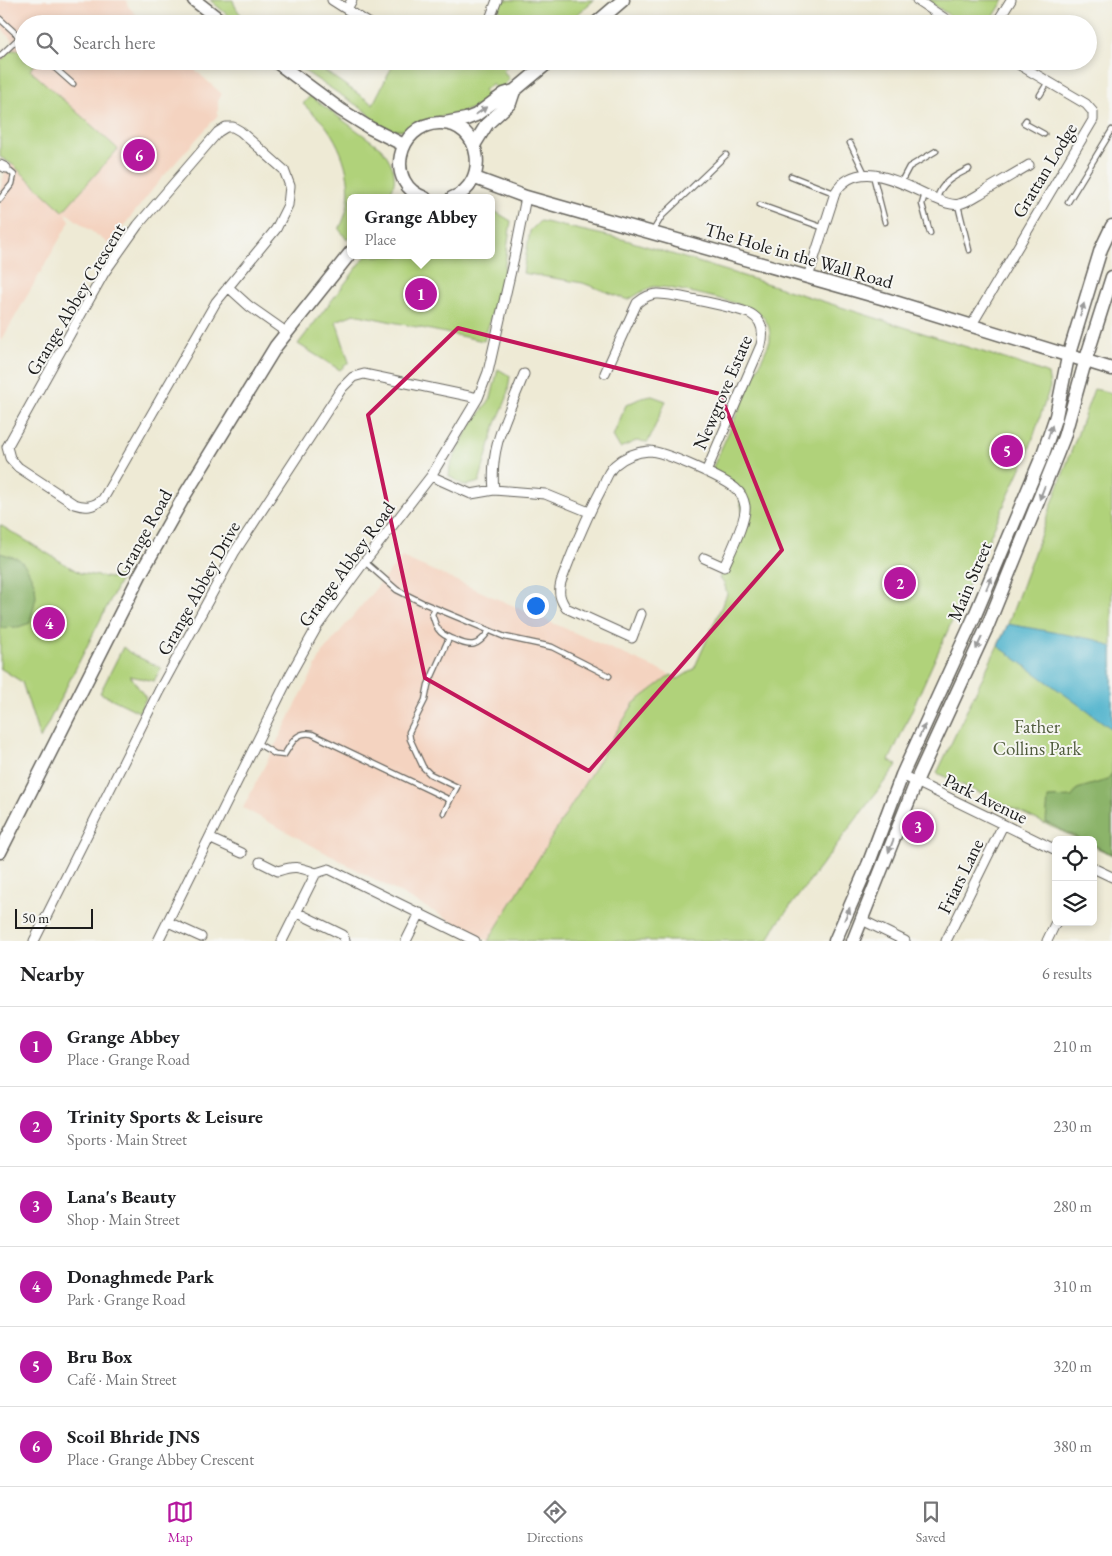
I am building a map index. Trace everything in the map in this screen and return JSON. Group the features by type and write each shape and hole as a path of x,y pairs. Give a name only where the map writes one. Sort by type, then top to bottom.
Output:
{"street":[{"path":"194,0 213,15"},
{"path":"332,0 356,15"},
{"path":"347,9 352,0"},
{"path":"494,15 497,0"},
{"path":"606,15 623,0"},
{"path":"917,0 940,15"},
{"path":"1002,15 1011,0"},
{"path":"287,70 348,114 370,128 404,145"},
{"path":"445,123 476,115 504,94 514,91 539,70"},
{"name":"Grattan Lodge","path":"971,326 1093,120 1093,112 1086,104 1028,70"},
{"path":"474,144 487,124 510,103 514,91"},
{"path":"408,194 400,164 404,145 419,128 430,123 453,125 464,131 474,144 478,165 475,178 468,188 458,194"},
{"name":"Grange Abbey Crescent","path":"226,127 233,127 284,170 290,186 288,205 276,229 228,286 216,302 103,499 96,505 84,507 74,504 18,467 10,458 7,447 104,273 138,225 218,132 226,127"},
{"path":"808,277 835,193 849,178 869,174 884,176 937,199 958,205 1029,165"},
{"name":"The Hole in the Wall Road","path":"475,178 526,197 808,277 1112,369"},
{"name":"Grange Abbey Road","path":"158,941 290,675 318,626 431,476 478,398 488,372 526,197"},
{"name":"Main Street","path":"835,941 865,872 902,775 980,603 1043,454 1056,416 1068,356 1101,249 1112,226"},
{"name":"Grange Road","path":"0,852 141,573 186,492 286,332 347,257"},
{"name":"Main Street","path":"853,941 916,781 988,625 1064,437 1112,277"},
{"path":"228,286 248,306 286,332"},
{"name":"Newgrove Estate","path":"604,373 637,304 646,296 657,294 751,314 759,322 764,334 706,472"},
{"name":"Grange Abbey Drive","path":"34,941 159,691 234,553 342,388 352,377 364,374 478,398"},
{"path":"494,490 494,454 507,412 524,374"},
{"name":"Newgrove Estate","path":"641,614 632,638 566,608 560,599 561,582 589,512 612,467 623,458 636,453 651,451 706,472 736,489 742,497 745,515 724,567 704,558"},
{"path":"431,476 471,494 494,490 545,494 589,512"},
{"name":"Park Avenue","path":"902,775 1052,848"},
{"name":"Friars Lane","path":"946,941 1003,825"},
{"path":"209,838 242,853"},
{"path":"260,862 278,871 292,866 301,867 316,873 329,869 475,941"},
{"path":"1097,870 1112,876"},
{"path":"282,941 316,873"},
{"path":"296,912 343,935 345,941"},
{"path":"406,941 420,913"},
{"path":"862,920 905,941"},
{"path":"168,922 201,937"},
{"path":"1047,941 1054,926"}],"lane":[{"path":"0,19 15,33"},
{"path":"0,56 15,44"},
{"path":"57,70 73,84"},
{"path":"1040,95 1048,82"},
{"path":"1026,120 1024,123 1044,134"},
{"path":"1068,202 1112,130"},
{"path":"850,143 869,174 885,222"},
{"path":"901,184 909,168 936,151"},
{"path":"652,232 662,216 726,155"},
{"path":"0,199 12,184 14,175 3,167"},
{"path":"937,199 944,183 969,168"},
{"path":"791,176 835,193"},
{"path":"925,194 922,204 930,233"},
{"path":"760,205 824,228"},
{"path":"958,205 969,250"},
{"path":"365,562 397,590 435,608 489,631 521,642 552,647 609,676"},
{"path":"435,608 432,614 437,628 449,638 468,646 477,644 489,631"},
{"path":"444,813 457,787 430,774 423,767 410,739 410,732 449,638"},
{"path":"256,743 275,754 284,755 298,735 304,733 312,734 450,800"}],"highlighted area":[{"path":"458,328 720,394 782,550 589,771 425,678 368,415"}],"shaded area":[{"path":"0,0 126,0 128,6 136,15 15,15 15,70 195,70 222,94 218,101 218,115 161,179 109,244 65,212 70,221 0,343 0,191 6,168 12,165 0,157 0,58 14,43 0,26"},
{"path":"402,557 671,675 634,703 488,941 243,808 323,652"}],"green space":[{"path":"210,0 233,0 242,15 228,15"},
{"path":"501,0 594,0 576,15 504,15 498,8"},
{"path":"927,0 1004,0 995,15 949,15"},
{"path":"12,50 15,50 15,70 30,70 118,149 63,211 13,165 0,157 0,62"},
{"path":"303,70 323,70 373,104 390,70 503,70 509,79 499,92 492,84 484,90 489,99 479,106 459,113 425,120 403,130 391,130 374,121 367,112"},
{"path":"310,96 381,148 389,160 394,173 393,186 389,194 349,194 345,165 335,140 320,119 303,104"},
{"path":"347,208 347,240 339,229"},
{"path":"495,212 511,221 504,271 484,341 354,314 336,321 349,362 340,370 298,344 364,259 495,259"},
{"path":"540,221 626,240 1048,374 1050,387 1029,450 889,761 897,765 774,928 768,941 488,941 634,703 671,675 678,679 694,669 727,594 724,582 719,579 744,519 737,486 711,471 770,341 768,324 760,314 749,308 722,300 671,288 652,287 628,300 583,283 523,273 530,231"},
{"path":"498,369 510,376 507,398 495,426 479,482 465,486 449,476 450,466 466,433 491,398"},
{"name":"Father Collins Park","path":"1094,389 1112,393 1112,855 1097,848 1097,836 1071,836 937,773 1008,624"},
{"path":"652,396 666,401 648,442 636,441 620,448 613,436 626,405 641,398"},
{"path":"0,525 80,573 111,578 124,573 40,739 22,682 0,668"},
{"path":"0,553 19,559 27,568 35,585 36,597 30,623 18,627 0,628"},
{"path":"123,647 130,653 161,668 154,681 130,676 146,698 139,712 100,693"},
{"path":"1112,773 1112,854 1097,847 1097,836 1075,836 1046,822 1048,798 1072,797 1077,789 1107,780"}],"water":[{"path":"1008,624 1097,640 1112,648 1112,729 998,646"}],"place":[{"name":"Scoil Bhride JNS","path":"139,155"},
{"name":"Grange Abbey","path":"421,294"},
{"name":"Bru Box","path":"1007,451"},
{"name":"Trinity Sports & Leisure","path":"900,583"},
{"name":"Donaghmede Park","path":"49,623"},
{"name":"Lana's Beauty","path":"918,827"}]}
